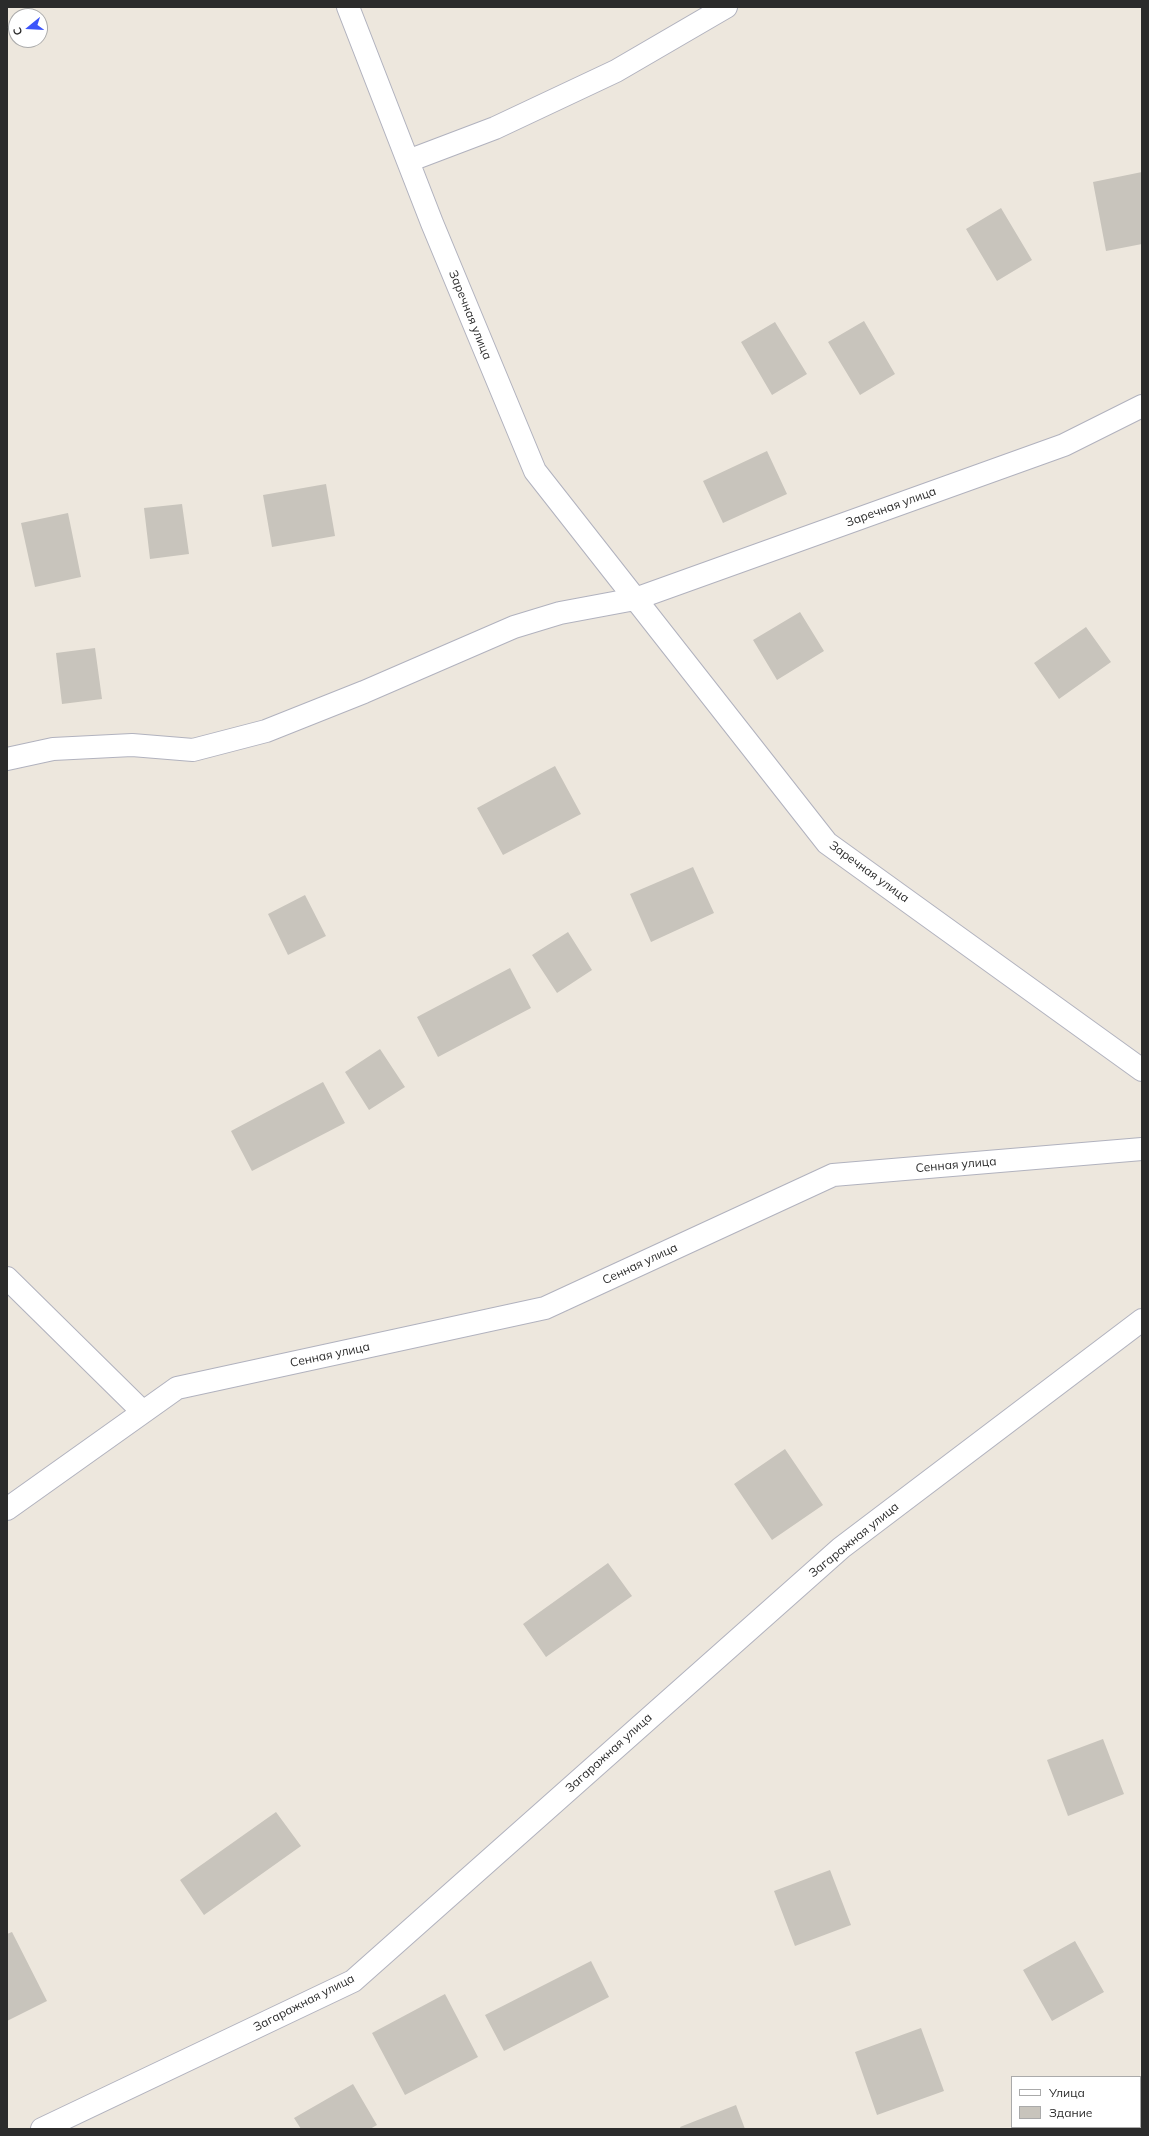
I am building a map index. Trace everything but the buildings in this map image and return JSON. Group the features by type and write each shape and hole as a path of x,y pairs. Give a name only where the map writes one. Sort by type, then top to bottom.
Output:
{"street":[{"name":"Заречная улица","path":"348,7 408,161 534,471 827,843 1142,1070"},
{"path":"408,161 495,128 616,72 726,7"},
{"name":"Заречная улица","path":"635,599 1064,445 1142,406"},
{"path":"7,759 53,750 132,745 193,750 266,731 364,692 514,627 560,613 635,599"},
{"name":"Сенная улица","path":"7,1509 178,1388 545,1308 833,1175 1142,1149"},
{"path":"7,1278 143,1412"},
{"name":"Загаражная улица","path":"42,2129 353,1981 841,1548 1142,1320"}]}
